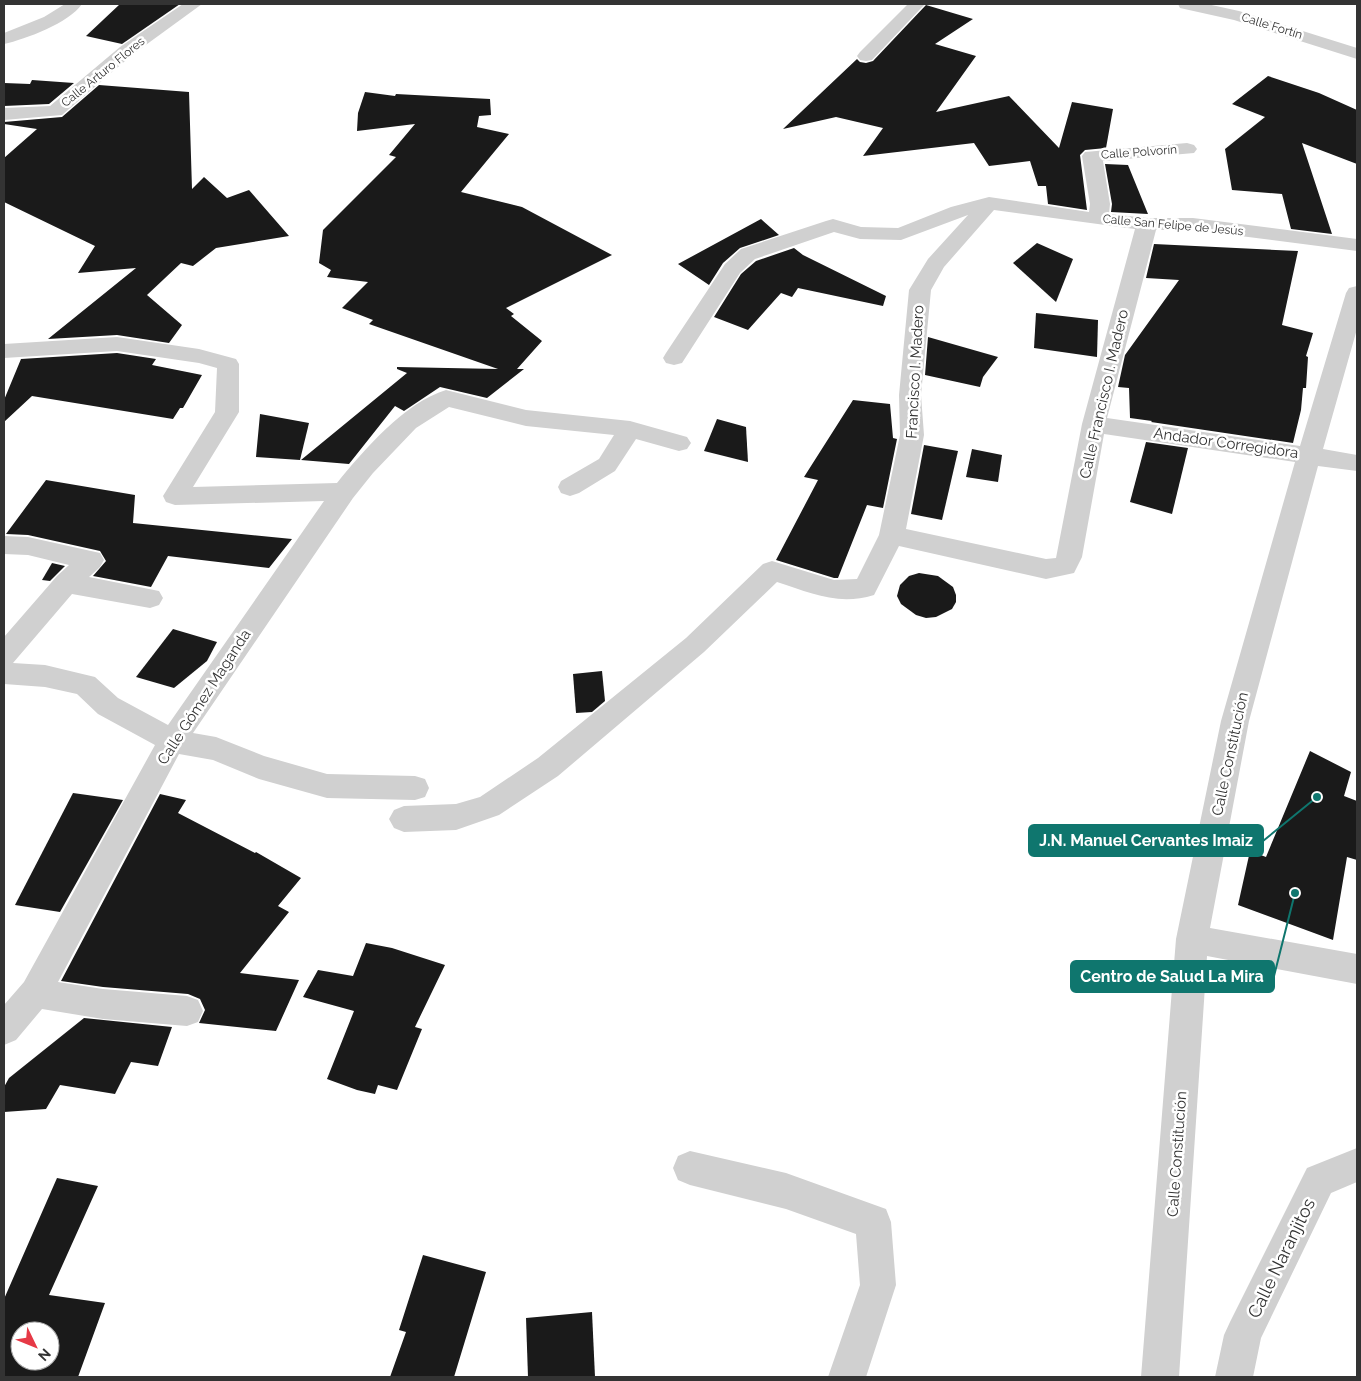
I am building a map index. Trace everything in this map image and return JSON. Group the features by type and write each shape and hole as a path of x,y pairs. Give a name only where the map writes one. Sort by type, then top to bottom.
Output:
{"street":[{"path":"4,39 44,24 61,15 74,4"},
{"name":"Calle Arturo Flores","path":"4,114 54,111 126,51 194,4"},
{"path":"866,56 917,4"},
{"name":"Calle Fortín","path":"1186,4 1239,16 1357,54"},
{"name":"Calle Polvorín","path":"1099,219 1100,204 1092,156 1187,149"},
{"path":"674,358 732,269 748,254 833,225 860,233 901,234 958,211 989,203"},
{"name":"Calle San Felipe de Jesús","path":"989,203 1099,219 1147,224 1193,224 1357,245"},
{"name":"Francisco I. Madero","path":"404,819 456,816 489,806 548,767 695,645 772,571 834,590 865,588 892,534 912,435 910,395 920,290 935,264 989,203"},
{"name":"Calle Francisco I. Madero","path":"892,534 1046,569 1065,566 1069,557 1094,424 1147,224"},
{"name":"Calle Constitución","path":"1160,1377 1179,1138 1192,939 1235,721 1309,455 1357,293"},
{"path":"4,351 117,344 199,356 228,364 227,412 175,496 344,492"},
{"name":"Calle Gómez Maganda","path":"4,1029 35,993 172,741 344,492 364,467 408,422 446,398 526,418 630,429"},
{"name":"Andador Corregidora","path":"1094,424 1309,455 1357,464"},
{"path":"570,486 607,465 630,429 679,443"},
{"path":"4,546 28,546 91,560 66,583 4,656"},
{"path":"66,583 150,598"},
{"path":"4,673 45,676 85,685 108,706 172,741 216,748 260,767 327,786 415,788"},
{"path":"1192,939 1357,969"},
{"path":"35,993 103,1004 186,1011"},
{"name":"Calle Naranjitos","path":"1234,1377 1243,1335 1319,1180 1357,1165"},
{"path":"690,1168 786,1191 873,1222 878,1285 847,1377"}],"building":[{"path":"120,4 180,4 122,44 86,36"},
{"path":"926,5 973,19 935,44 976,56 936,112 1009,96 1059,148 1072,102 1113,109 1106,148 1085,150 1080,155 1087,210 1048,204 1046,186 1038,186 1030,161 989,166 974,143 863,156 883,128 836,117 783,129 857,59 860,62 866,63 873,61"},
{"path":"1268,76 1319,93 1357,110 1357,164 1302,143 1332,234 1291,229 1282,194 1232,190 1225,149 1265,117 1232,104"},
{"path":"32,80 74,83 49,104 4,106 4,83 30,84"},
{"path":"99,85 189,92 192,189 204,177 227,198 249,190 289,236 216,248 193,266 181,263 147,295 182,325 169,343 117,335 48,339 136,268 78,273 95,246 4,202 4,158 37,129 4,124 4,122 62,117"},
{"path":"365,92 395,96 396,94 490,99 491,115 479,116 477,127 509,134 461,192 522,207 612,255 506,308 514,314 511,316 542,341 517,369 524,369 487,398 440,387 404,411 395,406 349,464 301,460 407,373 397,369 397,367 498,369 369,324 373,320 342,308 368,282 327,277 331,270 319,263 323,230 396,157 389,155 415,124 357,131 358,113"},
{"path":"1105,164 1128,165 1148,214 1111,212 1112,204"},
{"path":"761,219 779,235 740,248 723,263 709,285 678,264"},
{"path":"1037,243 1073,259 1056,302 1013,263"},
{"path":"1154,244 1298,251 1282,325 1313,333 1306,356 1308,357 1306,388 1303,388 1301,410 1293,443 1130,418 1129,388 1118,387 1125,355 1179,280 1146,278"},
{"path":"794,248 803,255 886,296 883,306 798,288 792,297 781,293 748,330 714,317 741,274 756,261"},
{"path":"1036,313 1098,320 1097,357 1034,348"},
{"path":"928,337 998,357 983,377 980,387 925,375"},
{"path":"117,353 156,359 152,365 202,375 183,408 180,408 173,419 32,396 4,422 4,400 21,359"},
{"path":"853,400 890,404 893,438 897,439 883,508 867,505 838,578 834,578 776,560 818,480 804,477"},
{"path":"260,414 309,423 300,460 256,457"},
{"path":"717,419 746,427 748,462 704,451"},
{"path":"1146,442 1188,448 1172,514 1130,502"},
{"path":"924,445 958,451 942,520 911,514"},
{"path":"972,449 1002,455 998,482 966,477"},
{"path":"46,480 135,495 133,523 292,539 269,568 168,556 151,587 93,576 106,561 100,551 28,535 6,534"},
{"path":"52,563 65,566 50,581 42,580"},
{"path":"919,573 938,576 953,587 956,602 952,609 936,617 926,618 916,615 901,604 897,596 900,585 909,576"},
{"path":"173,629 217,642 207,661 174,688 136,677"},
{"path":"602,671 605,701 592,712 576,713 573,674"},
{"path":"1310,751 1351,772 1344,796 1357,801 1357,860 1347,857 1333,940 1238,905 1250,851 1266,857"},
{"path":"73,793 123,800 60,912 15,905"},
{"path":"160,794 186,800 178,813 256,852 301,878 278,906 289,912 240,973 299,980 276,1031 199,1023 205,1010 200,999 188,994 103,987 61,981"},
{"path":"366,943 392,948 445,965 415,1027 422,1029 397,1090 378,1085 375,1094 357,1090 327,1079 354,1011 303,997 318,970 353,976"},
{"path":"84,1018 172,1027 158,1066 131,1062 115,1094 60,1085 46,1109 4,1112 4,1087 9,1078"},
{"path":"57,1178 98,1186 49,1295 105,1303 78,1377 4,1377 4,1299"},
{"path":"423,1255 486,1272 454,1377 390,1377 406,1332 399,1330"},
{"path":"592,1312 595,1377 528,1377 526,1318"}],"place":[{"name":"J.N. Manuel Cervantes Imaiz","path":"1317,797"},
{"name":"Centro de Salud La Mira","path":"1295,893"}]}
